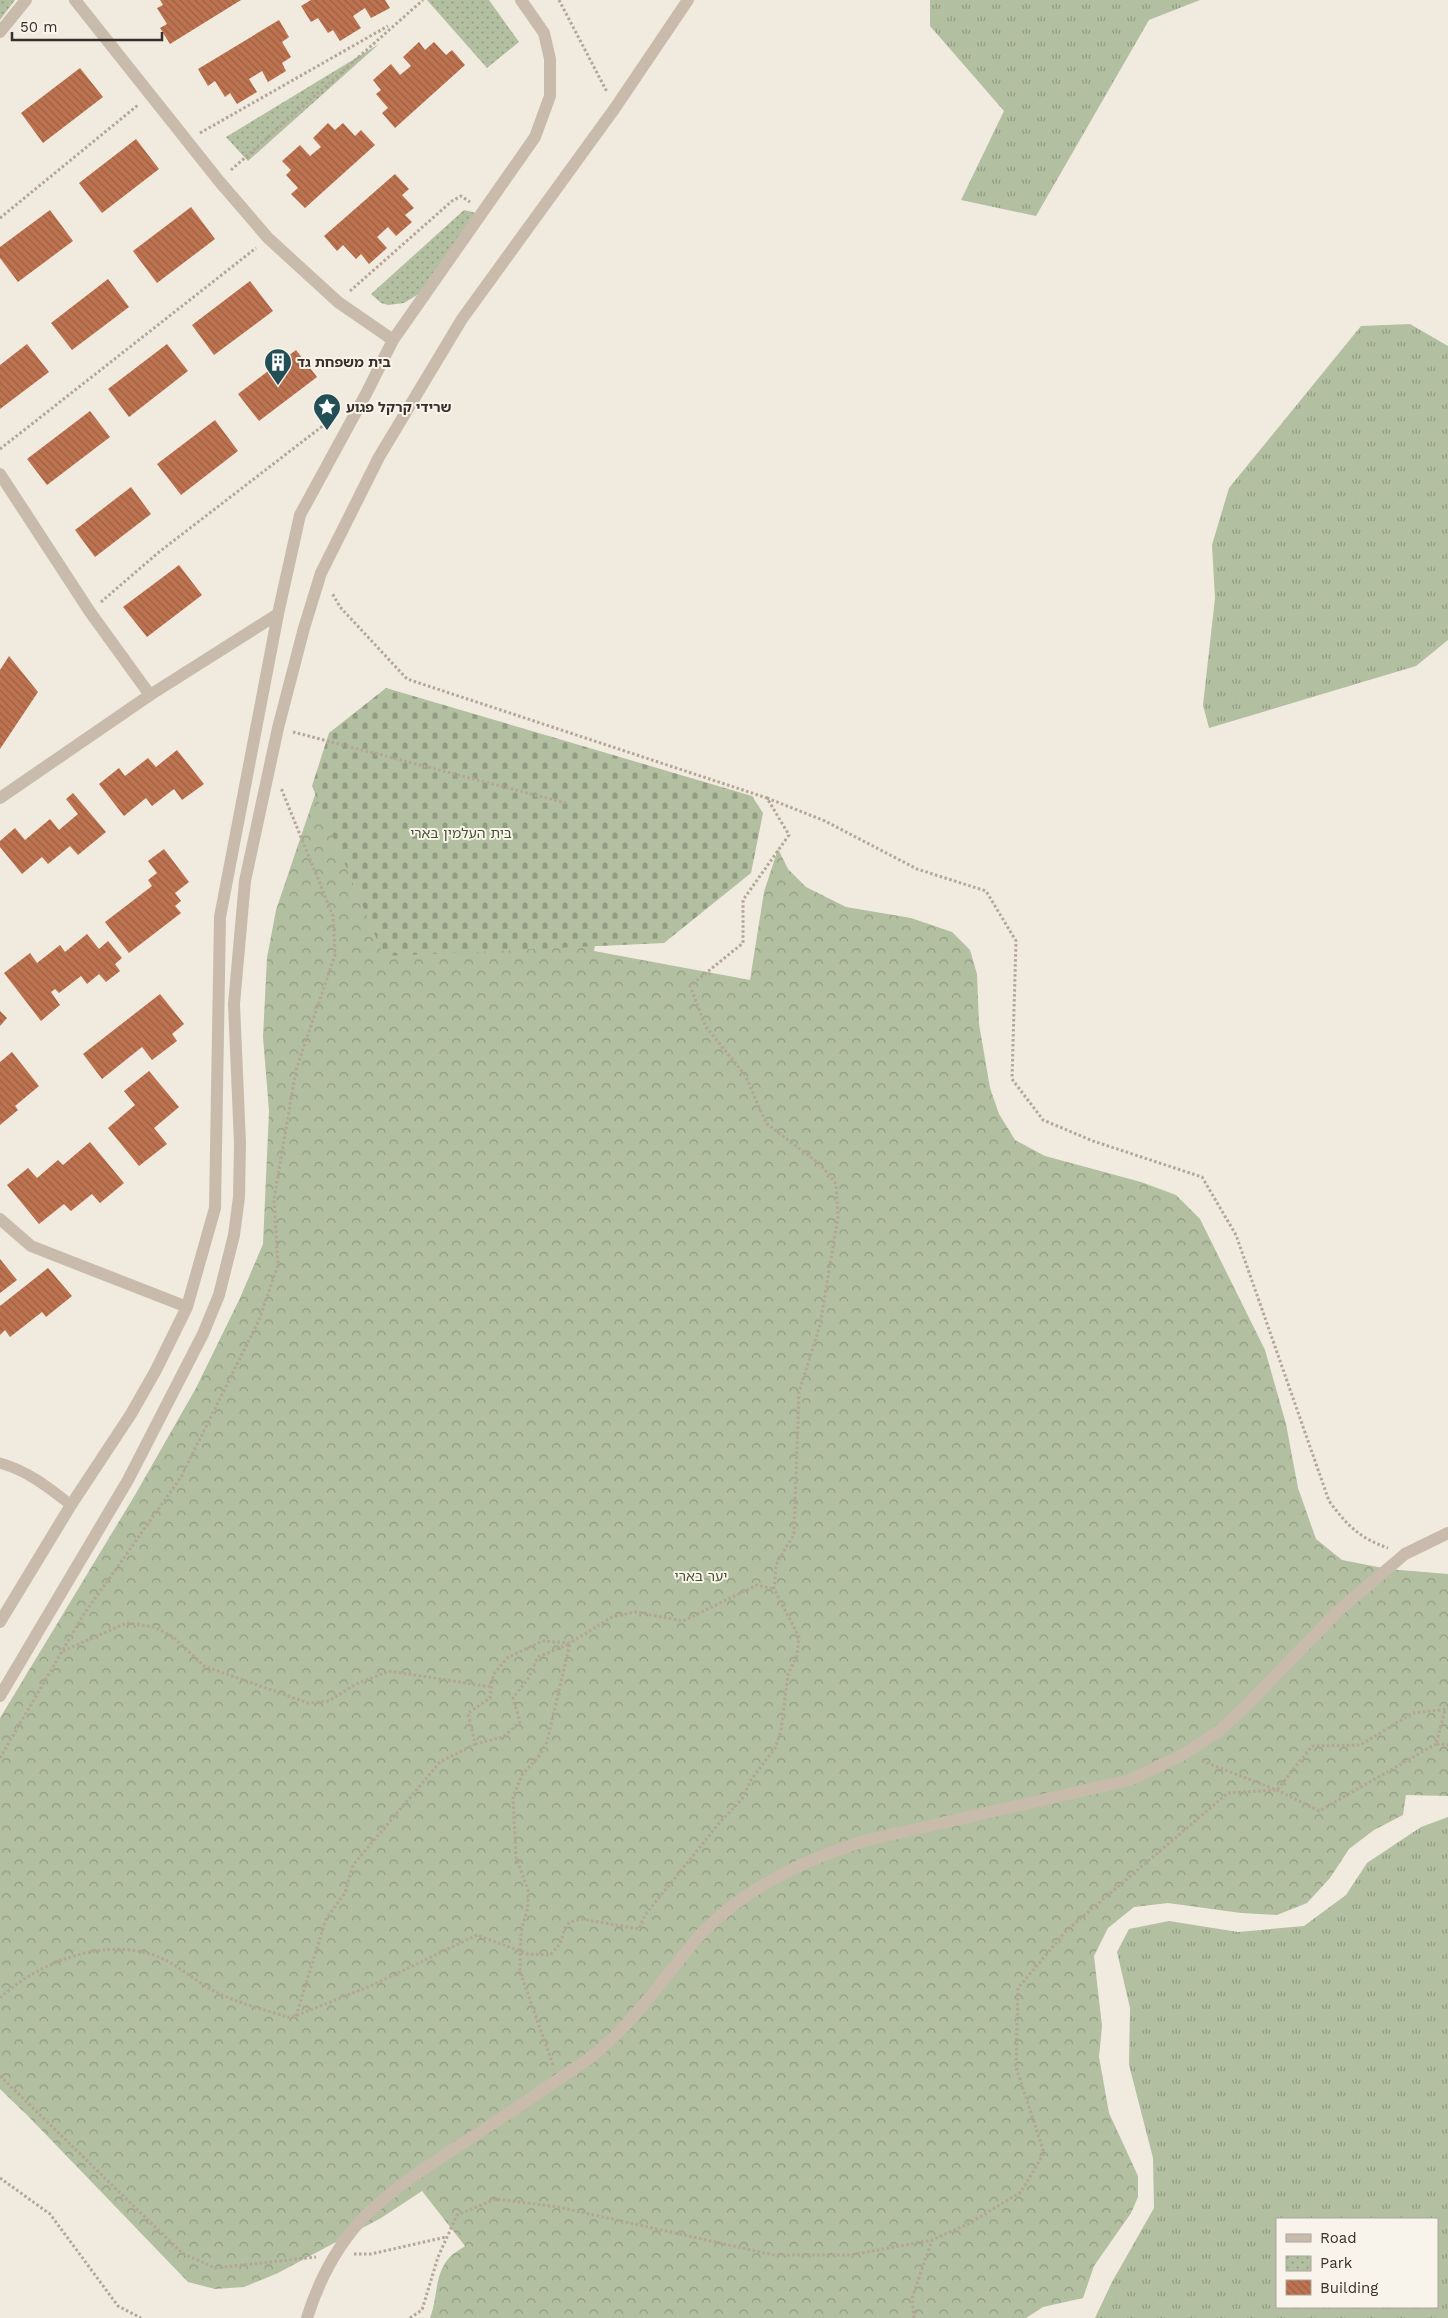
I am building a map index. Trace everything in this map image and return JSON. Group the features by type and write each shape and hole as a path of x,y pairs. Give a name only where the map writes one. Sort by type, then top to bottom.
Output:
{"street":[{"path":"0,32 26,0"},
{"path":"75,0 219,181 268,238 338,302 393,340"},
{"path":"0,1622 71,1505 135,1406 187,1307 215,1208 220,917 278,614 300,515 393,340 534,137 550,96 550,59 544,33 521,0"},
{"path":"0,1696 128,1480 203,1334 219,1295 234,1235 238,1197 240,1143 234,1004 239,935 246,881 278,728 304,628 321,572 379,457 462,319 615,108 688,0"},
{"path":"0,474 90,612 150,695"},
{"path":"0,798 150,695 278,614"},
{"path":"0,1220 31,1246 187,1307"},
{"path":"307,2318 314,2294 335,2255 366,2215 400,2185 596,2054 637,2015 696,1941 721,1917 751,1894 796,1868 832,1851 868,1840 1130,1780 1184,1754 1218,1731 1246,1706 1338,1612 1405,1554 1448,1533"}],"lane":[{"path":"0,1463 14,1467 39,1480 71,1505"}],"path":[{"path":"219,181 423,0"},
{"path":"559,0 615,108"},
{"path":"187,140 396,22"},
{"path":"0,218 150,95"},
{"path":"338,302 452,201 461,196 483,210"},
{"path":"0,449 268,238"},
{"path":"90,612 159,552 336,416"},
{"path":"321,572 340,607 407,679 767,798 825,821 917,869 986,891 1016,941 1012,1079 1043,1120 1093,1141 1202,1177 1236,1235 1329,1501 1349,1527 1369,1541 1405,1554"},
{"path":"278,728 566,803"},
{"path":"0,1998 17,1982 64,1960 98,1950 135,1950 160,1958 218,1994 290,2018 375,1984 477,1935 520,1952 550,1954 560,1944 565,1928 570,1922 581,1919 639,1929 645,1915 721,1821 742,1799 751,1780 775,1748 782,1731 788,1674 797,1656 799,1638 774,1589 776,1565 794,1534 799,1392 822,1315 838,1217 836,1184 821,1165 766,1123 746,1075 706,1027 690,986 743,943 743,900 789,835 767,798"},
{"path":"296,2016 326,1919 345,1893 353,1865 440,1762 475,1744 502,1737 520,1722 512,1698 528,1679 538,1657 570,1643 612,1617 635,1612 683,1621 757,1585 774,1589"},
{"path":"62,1651 127,1623 154,1627 172,1636 204,1666 308,1703 329,1701 356,1684 389,1671 491,1687"},
{"path":"475,1744 468,1713 490,1698 493,1675 507,1658 542,1641 570,1643"},
{"path":"558,2080 520,1972 521,1932 528,1907 528,1889 516,1858 513,1797 522,1775 540,1756 547,1742 570,1643"},
{"path":"410,2318 422,2310 438,2257 457,2215 496,2199 558,2207 774,2255 851,2254 932,2240 970,2223 1021,2192 1044,2153 1016,2067 1018,1988 1067,1930 1228,1793 1276,1790 1312,1746 1360,1745 1413,1713 1446,1710 1436,1744"},
{"path":"1184,1754 1276,1790 1319,1812 1436,1744 1448,1745"},
{"path":"0,2076 182,2254 215,2268 335,2255 372,2254 447,2237"},
{"path":"0,2178 50,2214 118,2306 141,2318"},
{"path":"914,2318 912,2298 932,2240"}],"green space":[{"path":"0,0 15,0 0,20"},
{"path":"427,0 489,0 519,42 487,68"},
{"path":"930,0 1200,0 1149,20 1036,216 961,200 1004,111 930,26"},
{"path":"379,44 248,161 226,137"},
{"path":"464,210 480,214 422,292 404,303 388,305 381,303 371,294"},
{"path":"1410,324 1448,346 1448,640 1416,666 1209,728 1203,705 1215,598 1212,545 1229,488 1361,326"},
{"name":"בית העלמין בארי","path":"386,688 752,796 763,813 751,873 664,943 384,956 312,786 329,733"},
{"name":"יער בארי","path":"323,771 596,937 594,951 750,980 764,892 778,849 788,869 806,887 846,907 911,918 952,932 970,950 977,974 979,1024 990,1088 999,1114 1015,1140 1045,1156 1141,1182 1176,1195 1200,1219 1265,1350 1286,1424 1298,1488 1316,1539 1342,1560 1388,1569 1448,1574 1448,1796 1406,1795 1403,1815 1374,1830 1349,1849 1330,1878 1307,1903 1277,1915 1241,1913 1168,1903 1134,1907 1108,1928 1094,1956 1102,2026 1099,2057 1109,2113 1138,2176 1138,2197 1131,2213 1094,2266 1083,2298 1043,2307 1026,2318 430,2318 444,2265 451,2256 465,2246 422,2191 381,2218 278,2273 244,2287 215,2289 188,2282 0,2089 0,1718 135,1495 196,1388 240,1298 263,1244 269,1111 263,1037 267,958 276,910"},
{"path":"1448,1817 1448,2318 1095,2318 1112,2282 1154,2208 1153,2158 1129,2065 1130,2008 1117,1952 1129,1929 1169,1921 1238,1932 1304,1926 1346,1895 1367,1863 1421,1827"}],"building":[{"path":"160,0 241,0 170,44 160,28 167,24 157,8 163,5"},
{"path":"311,0 385,0 390,8 371,18 365,8 353,16 361,28 340,41 333,30 328,33 318,18 311,22 301,6"},
{"path":"279,20 289,37 282,42 291,57 282,63 286,71 268,82 262,71 249,79 257,92 237,104 230,93 225,97 215,81 208,86 198,69"},
{"path":"419,42 425,50 434,42 446,55 452,50 465,65 395,128 382,113 388,108 376,94 381,90 373,80 391,64 400,75 411,66 403,57"},
{"path":"80,68 103,97 43,143 21,113"},
{"path":"328,123 335,130 343,123 355,136 361,130 375,145 305,208 291,194 298,188 286,175 291,170 282,161 300,145 310,156 321,147 313,138"},
{"path":"136,139 159,169 102,213 79,183"},
{"path":"395,174 409,189 402,195 414,208 405,215 412,222 396,236 388,227 377,237 387,248 369,264 361,254 356,259 343,245 337,251 324,236"},
{"path":"191,207 215,239 157,283 133,251"},
{"path":"50,210 73,241 18,282 0,258 0,247"},
{"path":"108,279 129,307 72,350 51,323"},
{"path":"250,281 273,311 214,355 192,325"},
{"path":"27,344 49,372 0,409 0,365"},
{"path":"167,344 188,371 129,417 108,389"},
{"name":"בית משפחת גד","path":"296,350 317,377 259,421 238,394"},
{"path":"90,411 110,437 47,485 27,459"},
{"path":"215,420 238,451 181,495 157,464"},
{"path":"131,487 151,514 95,557 75,530"},
{"path":"179,565 202,595 147,637 123,607"},
{"path":"9,656 38,692 0,749 0,670"},
{"path":"177,750 204,784 182,800 174,789 152,806 146,798 124,816 99,784 119,768 125,776 148,758 156,767"},
{"path":"73,793 106,832 78,855 70,846 48,864 42,857 22,874 0,847 0,841 15,828 25,840 50,819 59,830 78,814 66,799"},
{"path":"164,849 189,882 175,893 181,901 175,906 181,913 129,953 105,922 152,886 148,880 157,873 148,861"},
{"path":"87,934 99,949 108,941 122,958 115,964 120,971 106,982 99,974 87,984 81,976 59,993 55,989 51,992 60,1005 41,1021 4,973 30,953 37,963 60,945 65,952"},
{"path":"160,994 184,1024 172,1034 177,1041 152,1060 142,1047 102,1079 83,1054"},
{"path":"0,1011 7,1018 0,1026"},
{"path":"12,1052 39,1086 15,1106 18,1110 0,1125 0,1062"},
{"path":"149,1071 179,1107 154,1128 167,1144 139,1166 108,1128 135,1105 124,1091"},
{"path":"90,1142 124,1183 100,1203 92,1194 71,1211 64,1204 39,1224 7,1185 28,1168 37,1178 58,1160 63,1165"},
{"path":"0,1259 17,1280 0,1293"},
{"path":"48,1268 72,1296 46,1317 42,1312 10,1337 5,1330 0,1335 0,1306"}],"place":[{"name":"בית משפחת גד","path":"278,386"},
{"name":"שרידי קרקל פגוע","path":"327,431"}]}
